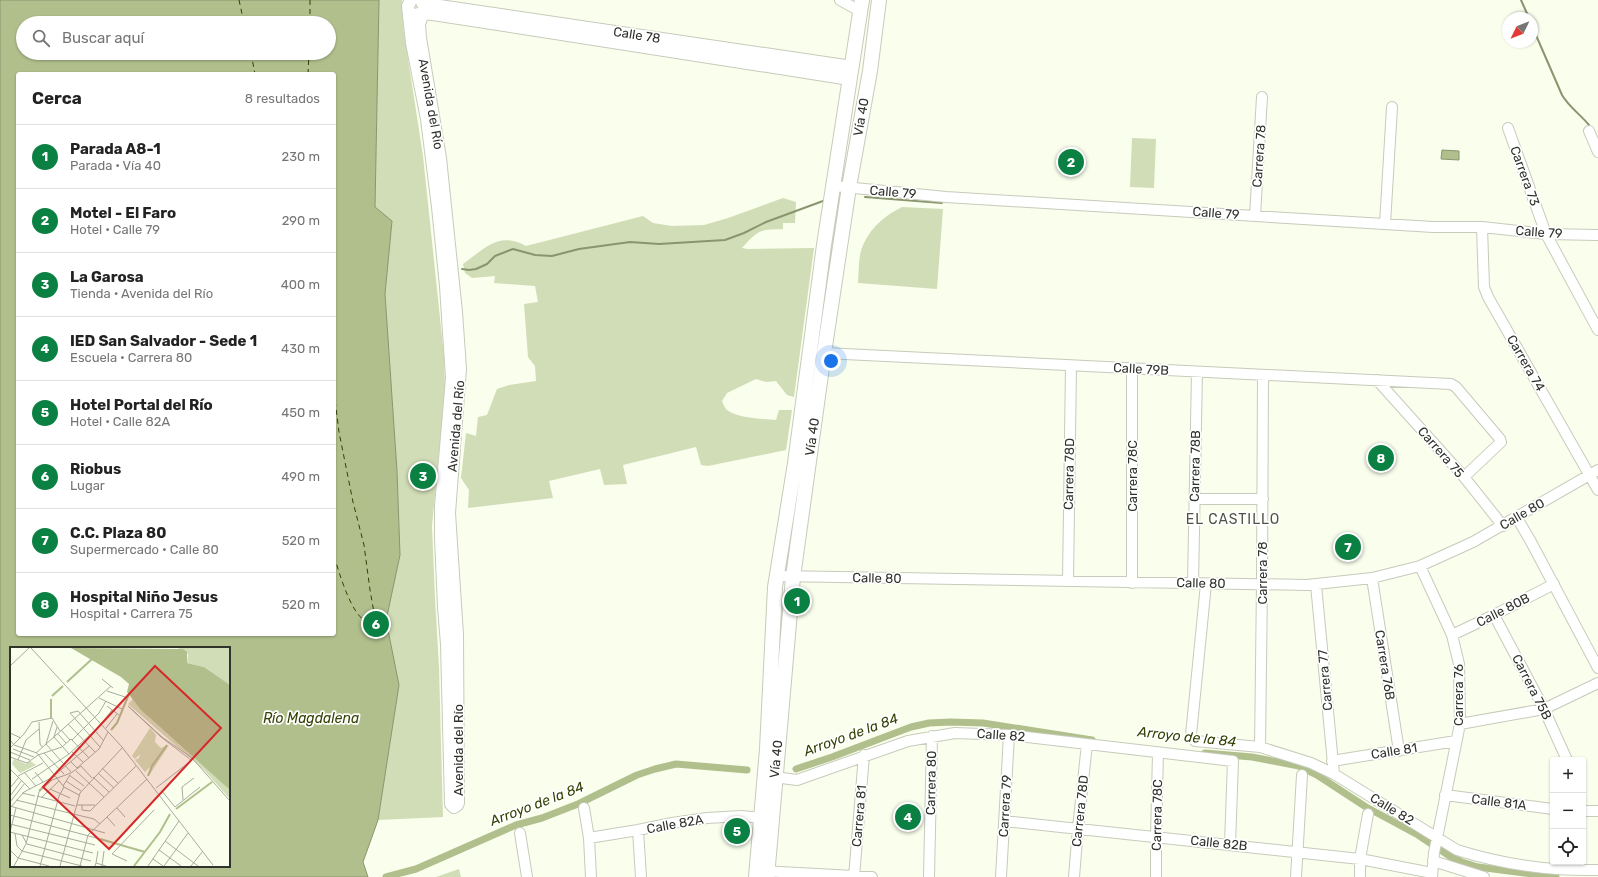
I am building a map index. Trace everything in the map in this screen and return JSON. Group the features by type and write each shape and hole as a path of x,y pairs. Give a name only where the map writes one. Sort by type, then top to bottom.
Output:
{"highway":[{"name":"Vía 40","path":"762,874 762,818 777,576 824,353 849,187 870,71 879,0"},
{"name":"Vía 40","path":"762,874 774,777 824,246 851,73 858,6"},
{"path":"858,6 877,15"}],"main road":[{"name":"Calle 78","path":"410,3 415,15 429,6 851,73"},
{"name":"Avenida del Río","path":"410,3 412,43 428,119 444,262 452,360 452,378 441,506 441,528 450,735 449,788 450,804 454,807 458,803 457,635 449,513 460,369 455,297 440,158 419,31 419,24 429,6"},
{"path":"441,528 446,540 449,609 452,626 457,635"}],"street":[{"path":"836,2 858,6"},
{"name":"Carrera 78","path":"1255,216 1262,97"},
{"path":"1385,224 1392,108"},
{"name":"Carrera 73","path":"1508,128 1546,234 1598,330"},
{"path":"1589,131 1598,152"},
{"name":"Calle 79","path":"834,186 946,197 1433,227 1482,227 1546,234 1598,234"},
{"name":"Carrera 74","path":"1482,227 1484,287 1594,472 1598,490"},
{"name":"Calle 79B","path":"824,353 1263,376 1451,384 1456,387 1500,439 1501,444 1464,477"},
{"name":"Carrera 78D","path":"1068,581 1071,366"},
{"name":"Carrera 78C","path":"1132,369 1132,582"},
{"name":"Carrera 78B","path":"1193,584 1197,372"},
{"name":"Carrera 78","path":"1260,746 1263,376"},
{"name":"Carrera 75","path":"1377,380 1464,477 1503,526"},
{"name":"Calle 80","path":"777,576 1316,585 1372,578 1420,566 1473,542 1517,518 1594,472"},
{"path":"1194,499 1262,499"},
{"path":"1517,518 1598,668"},
{"name":"Carrera 76","path":"1420,566 1452,635 1459,664 1460,724 1433,857 1432,875"},
{"name":"Carrera 76B","path":"1372,578 1399,750"},
{"name":"Calle 82","path":"1206,584 1191,735 1195,740 1260,746 1311,762 1334,774 1456,850 1487,859 1576,870 1598,870"},
{"name":"Calle 80B","path":"1452,635 1554,584"},
{"name":"Carrera 77","path":"1316,585 1334,774"},
{"name":"Carrera 75B","path":"1494,615 1544,709 1565,757"},
{"path":"1460,724 1544,709 1598,683"},
{"name":"Calle 82","path":"774,777 797,780 864,755 908,741 955,733 1009,735 1233,761 1230,844"},
{"name":"Carrera 79","path":"1001,877 1009,735"},
{"name":"Carrera 80","path":"929,877 932,736"},
{"name":"Calle 81","path":"1332,761 1456,741"},
{"name":"Carrera 78D","path":"1074,877 1087,744"},
{"name":"Carrera 78C","path":"1156,877 1158,753"},
{"name":"Carrera 81","path":"854,877 864,755"},
{"path":"1296,877 1302,775"},
{"name":"Calle 81A","path":"1445,795 1550,809"},
{"path":"584,808 589,838 591,877"},
{"path":"1586,811 1598,811"},
{"path":"1360,877 1360,859 1368,814"},
{"name":"Calle 82A","path":"589,838 707,818 741,816 762,818"},
{"name":"Calle 82B","path":"1004,821 1297,851 1360,859 1432,875"},
{"path":"638,830 641,877"},
{"path":"520,832 527,877"},
{"path":"1433,857 1484,877"},
{"path":"762,874 872,877"}],"shaded area":[{"path":"379,0 402,0 403,26 423,156 444,356 445,388 432,526 439,667 443,817 378,820 399,685 388,630 387,616 400,555 397,471 385,294 392,221 375,207"},
{"path":"1132,138 1156,139 1154,188 1130,187"},
{"path":"783,198 796,202 795,223 783,223 783,229 764,230 752,237 742,248 814,248 794,397 787,395 776,381 766,382 756,379 727,393 722,401 726,409 731,413 750,418 776,420 779,410 792,410 786,450 708,466 701,465 696,447 623,465 627,484 604,485 600,469 549,481 553,498 468,508 469,490 461,478 466,433 476,436 478,417 487,415 497,389 509,385 536,381 535,366 528,357 524,304 538,302 535,286 494,283 495,276 472,278 465,273 463,264 485,247 500,241 508,240 526,246 643,216 653,223 672,226 704,225"},
{"path":"902,207 943,209 937,289 858,283 859,262 862,247 867,237 875,226"},
{"path":"459,869 461,877 436,877"}],"water":[{"name":"Río Magdalena","path":"0,0 379,0 375,207 392,221 385,294 397,471 400,555 387,616 388,630 399,685 378,820 363,862 368,877 0,877"},
{"path":"1442,150 1459,151 1459,160 1441,159"}],"waterway":[{"path":"1521,0 1526,12"},
{"path":"1538,40 1562,95 1589,125 1589,127"},
{"path":"865,197 942,203"},
{"path":"462,269 476,269 487,264 495,256 513,249 535,255 552,256 579,249 630,242 659,244 725,240 744,233 766,222 823,201"},
{"name":"Arroyo de la 84","path":"796,769 911,727 929,723 983,723 1092,740"},
{"name":"Arroyo de la 84","path":"1205,753 1252,757 1299,766 1317,775 1366,807 1418,835 1451,857 1462,862 1478,867 1556,877"},
{"name":"Arroyo de la 84","path":"386,877 416,869 516,825 542,818 578,804 637,775 655,769 676,764 747,770"}],"ferry route":[{"path":"239,0 242,16"},
{"path":"310,0 310,16"},
{"path":"252,60 255,72"},
{"path":"308,72 309,60"},
{"path":"336,408 339,432 353,502 364,545 376,624 364,620 354,608 346,591 336,562"}],"place":[{"name":"Motel - El Faro","path":"1071,162"},
{"name":"Hospital Niño Jesus","path":"1381,458"},
{"name":"La Garosa","path":"423,476"},
{"name":"C.C. Plaza 80","path":"1348,547"},
{"name":"Parada A8-1","path":"797,601"},
{"name":"Riobus","path":"376,624"},
{"name":"IED San Salvador - Sede 1","path":"908,817"},
{"name":"Hotel Portal del Río","path":"737,831"}],"district":[{"name":"EL CASTILLO","path":"1233,519"}]}
